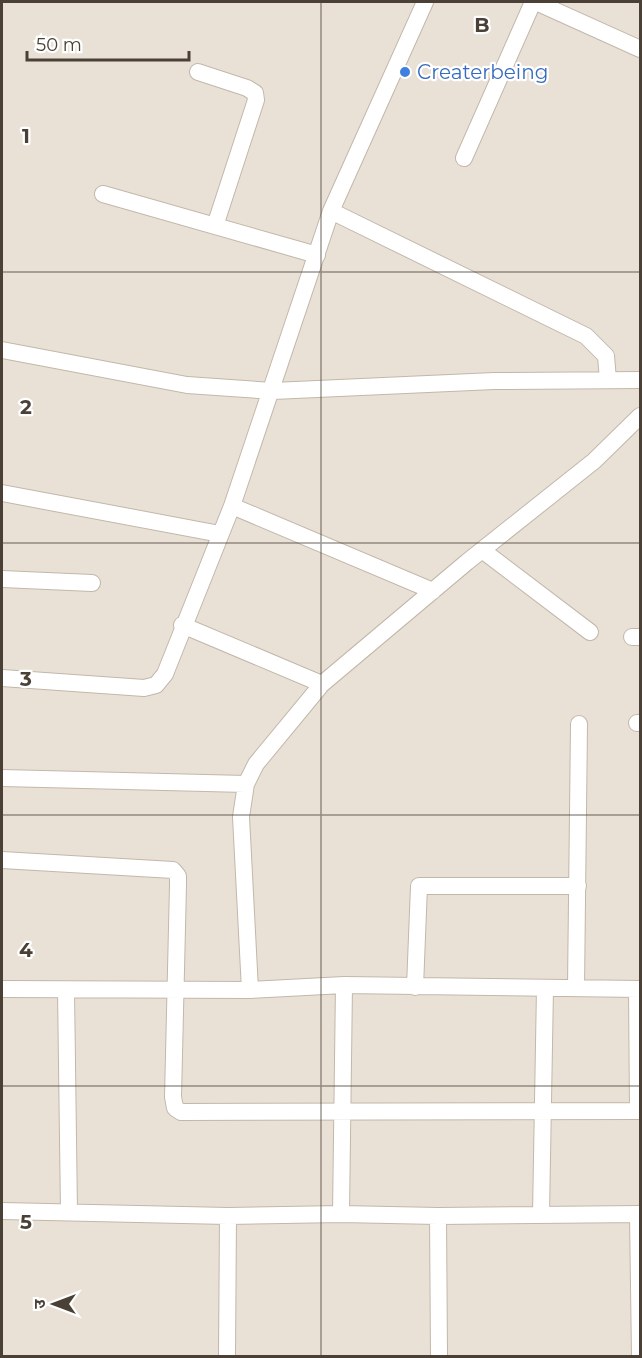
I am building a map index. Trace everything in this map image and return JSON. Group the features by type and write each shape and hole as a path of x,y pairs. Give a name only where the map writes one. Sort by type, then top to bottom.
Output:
{"street":[{"path":"2,678 144,688 156,685 165,674 182,625 232,506 273,391 331,211 425,2"},
{"path":"465,158 535,2 640,50"},
{"path":"198,72 247,88 255,93 256,100 215,226"},
{"path":"104,194 317,255"},
{"path":"331,211 586,336 606,357 608,380"},
{"path":"2,350 187,385 273,391 494,381 640,380"},
{"path":"250,990 241,817 246,784 256,764 322,684 482,550 594,461 640,416"},
{"path":"2,493 220,534"},
{"path":"232,506 433,591"},
{"path":"482,550 590,632"},
{"path":"2,579 92,583"},
{"path":"182,625 322,684"},
{"path":"576,988 579,724"},
{"path":"2,777 246,784"},
{"path":"2,860 173,870 178,876 173,987 175,1108 181,1112 639,1111 639,989 344,985 250,990 173,987 2,989"},
{"path":"415,987 418,886 578,886"},
{"path":"341,1214 344,985"},
{"path":"541,1215 545,988"},
{"path":"66,990 69,1212"},
{"path":"2,1211 228,1216 639,1214 640,1356"},
{"path":"227,1356 228,1216"},
{"path":"438,1216 439,1356"}],"shaded area":[{"path":"2,2 640,2 640,1356 2,1356"}],"place":[{"name":"Createrbeing","path":"405,72"}]}
